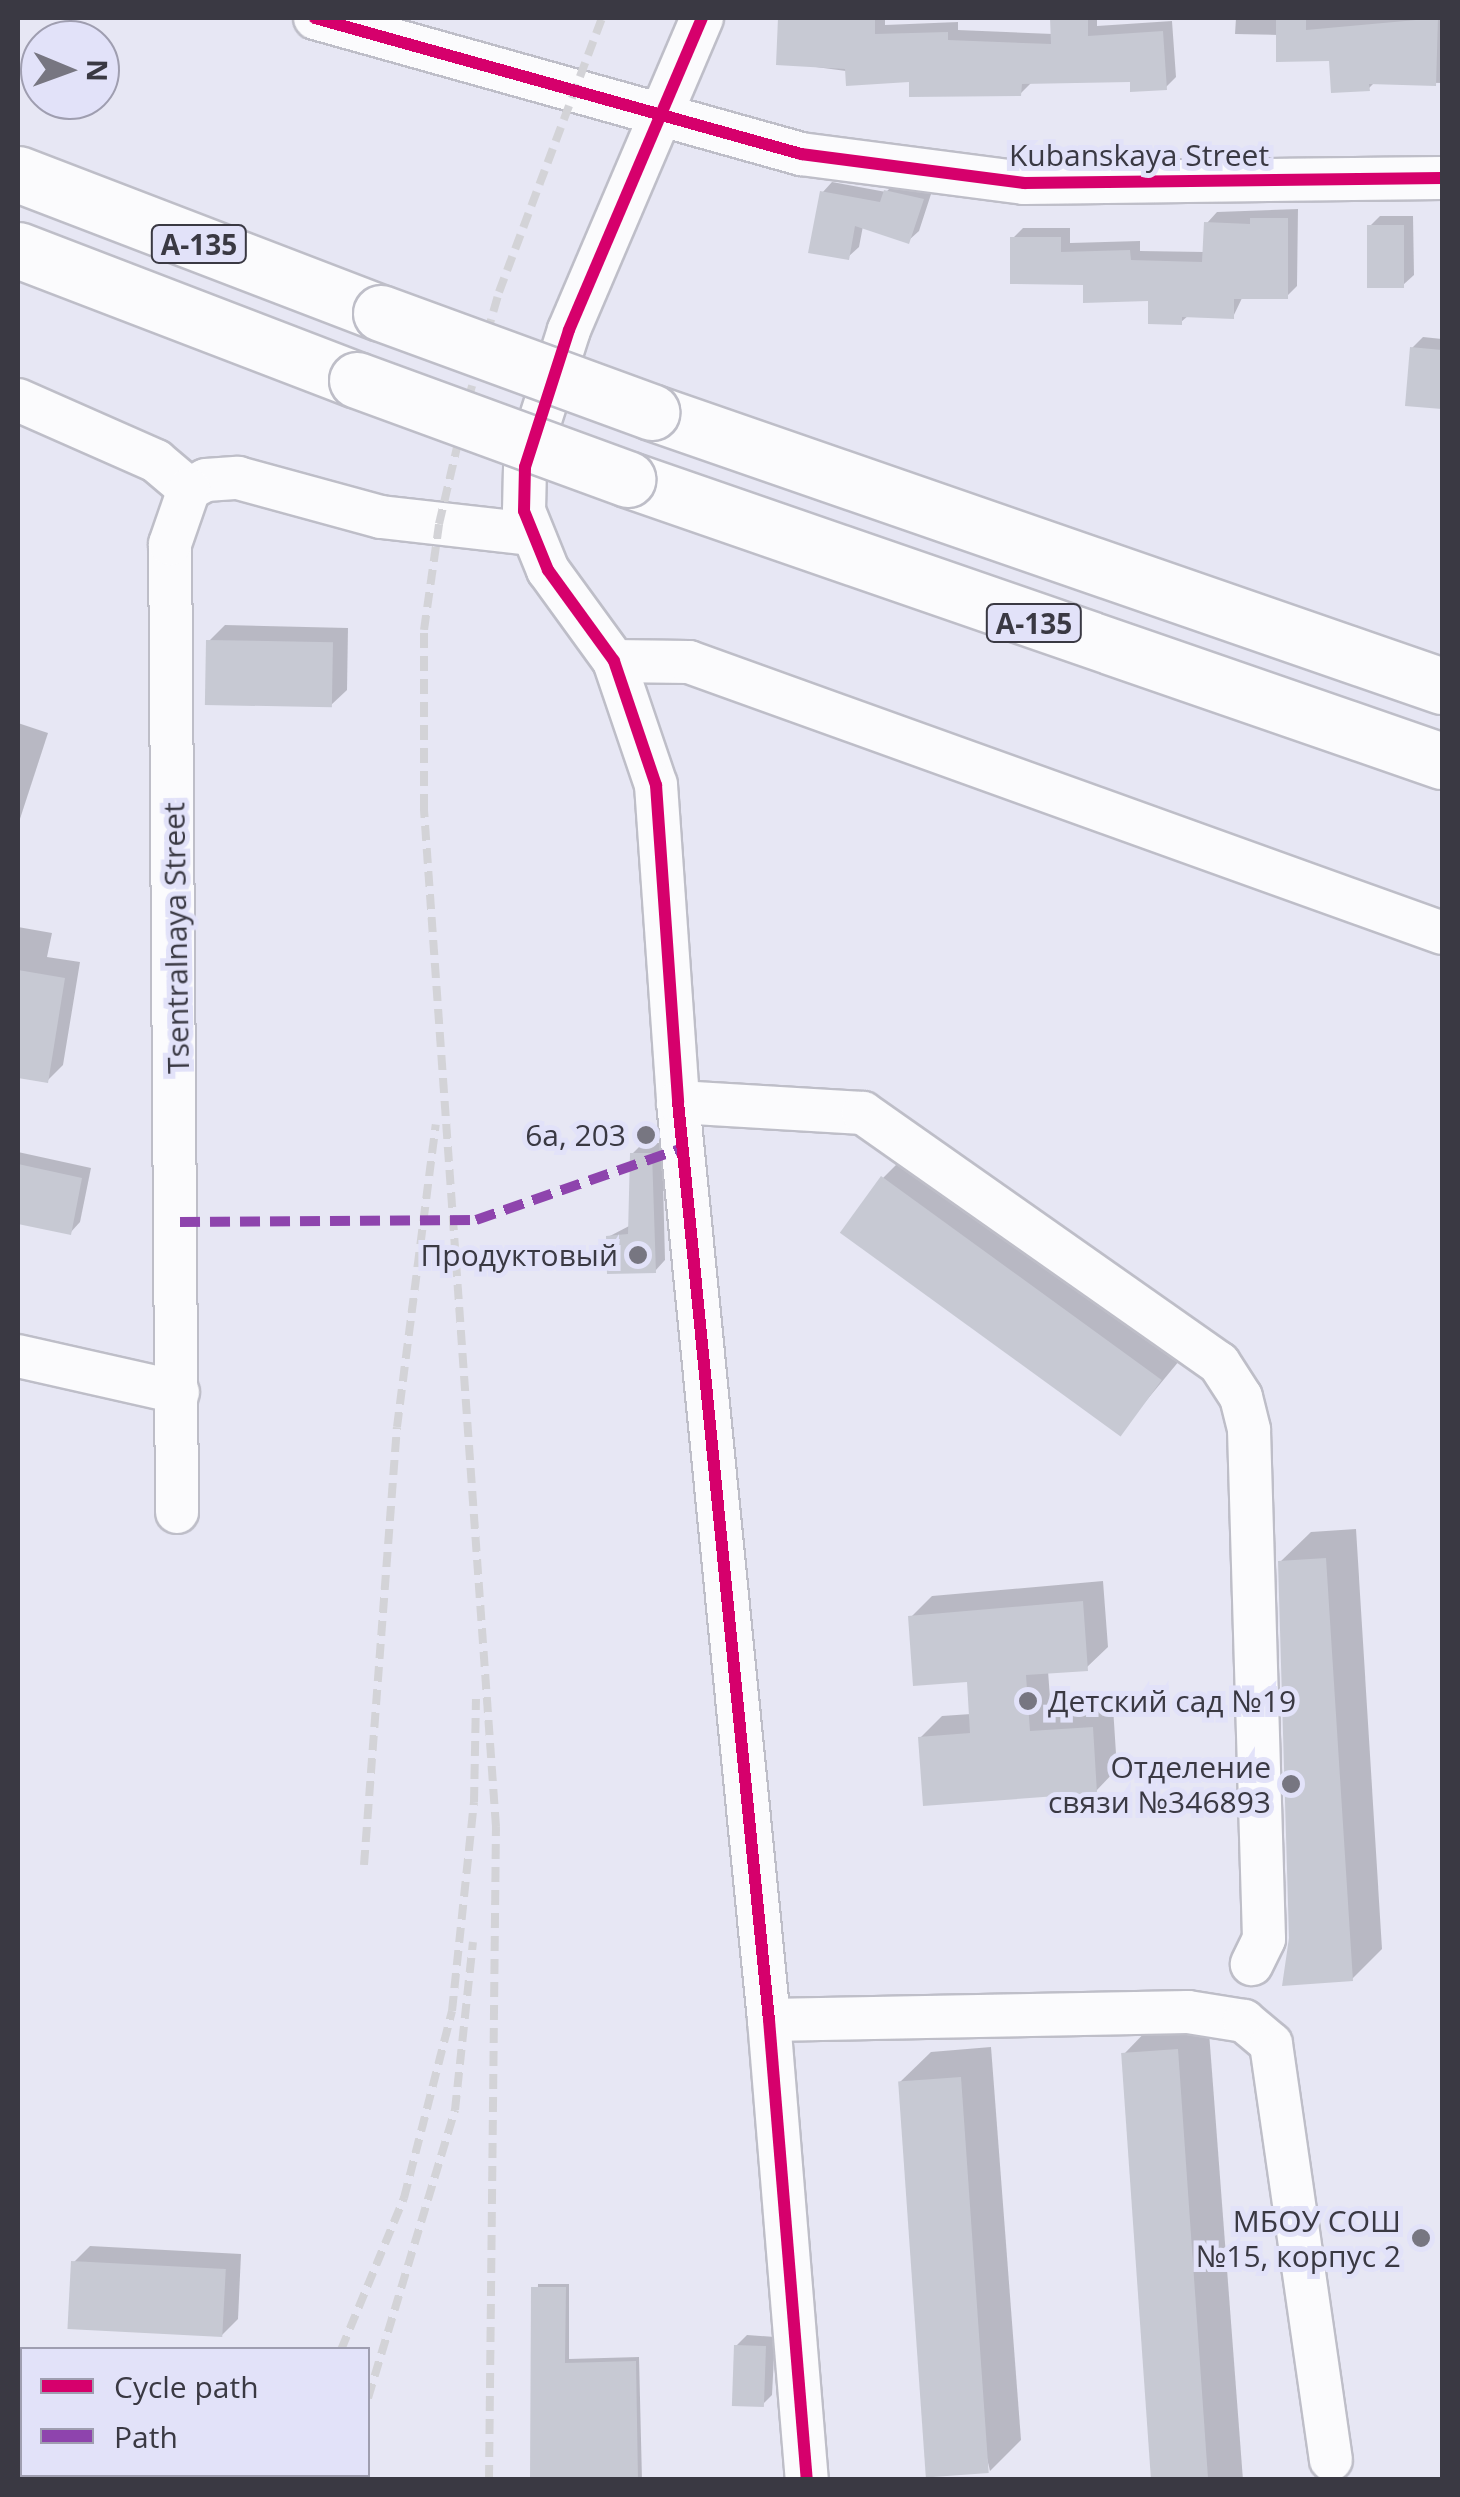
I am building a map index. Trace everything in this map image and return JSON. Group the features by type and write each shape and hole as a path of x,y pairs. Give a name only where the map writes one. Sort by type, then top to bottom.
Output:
{"highway":[{"name":"А-135","path":"18,174 651,412 1442,686"},
{"name":"А-135","path":"18,250 627,479 1442,761"}],"street":[{"name":"Kubanskaya Street","path":"315,18 663,112 800,154 1024,184 1442,178"},
{"path":"702,18 569,330 525,467 530,534 614,661 656,786 678,1102 769,2020 807,2480"},
{"path":"18,400 156,461 189,489 206,480 238,478 381,517 530,534"},
{"name":"Tsentralnaya Street","path":"177,1512 170,544 189,489"},
{"path":"614,661 689,662 1442,933"},
{"path":"678,1102 863,1113 1219,1363 1240,1397 1249,1430 1264,1939 1252,1964"},
{"path":"18,1356 178,1392"},
{"path":"769,2020 1188,2012 1244,2021 1272,2044 1331,2460"}],"building":[{"path":"778,18 875,18 875,34 948,32 948,40 1051,44 1050,18 1088,18 1088,36 1163,31 1167,90 1130,92 1130,82 1022,84 1021,96 909,97 909,82 846,86 845,69 776,65"},
{"path":"1276,18 1306,18 1306,30 1438,18 1436,86 1369,84 1370,91 1331,93 1329,61 1276,62"},
{"path":"884,190 924,199 909,244 855,226 849,260 808,253 820,191 880,202"},
{"path":"1250,218 1288,218 1288,299 1234,299 1234,319 1182,317 1182,325 1148,324 1148,301 1083,303 1083,285 1010,284 1010,237 1061,237 1061,252 1130,250 1131,260 1202,262 1204,222 1250,224"},
{"path":"1367,225 1404,225 1404,288 1367,288"},
{"path":"1410,347 1442,350 1442,409 1405,406"},
{"path":"206,640 333,642 332,707 205,705"},
{"path":"18,970 65,978 48,1083 18,1078"},
{"path":"630,1153 652,1153 656,1273 607,1274 606,1236 628,1234"},
{"path":"18,1164 82,1178 71,1235 18,1224"},
{"path":"881,1176 1162,1380 1121,1437 840,1233"},
{"path":"1326,1558 1353,1981 1282,1986 1289,1938 1278,1561"},
{"path":"1083,1601 1088,1671 1026,1675 1030,1731 1093,1727 1097,1793 923,1806 918,1737 970,1733 967,1682 913,1686 908,1616"},
{"path":"1178,2049 1208,2480 1151,2480 1121,2053"},
{"path":"961,2077 989,2473 926,2477 898,2081"},
{"path":"71,2261 226,2269 222,2337 67,2329"},
{"path":"531,2287 566,2287 565,2363 636,2361 638,2480 530,2480"},
{"path":"734,2345 766,2346 764,2407 732,2406"}],"railway":[{"path":"489,2480 496,1827 424,809 424,630 439,524 499,292 602,18"},
{"path":"364,1865 397,1427 436,1124"},
{"path":"342,2347 404,2198 452,2011 474,1802 476,1699"},
{"path":"370,2391 455,2110 473,1942"}],"marked path":[{"path":"180,1222 476,1220 683,1148"}],"cycle path":[{"path":"315,18 801,154 1024,183 1442,178"},
{"path":"702,18 569,330 525,467 524,511 548,570 614,661 656,785 678,1102 769,2020 807,2480"}],"place":[{"name":"6a, 203","path":"646,1135"},
{"name":"Продуктовый","path":"638,1255"},
{"name":"Детский сад №19","path":"1028,1701"},
{"name":"Отделение связи №346893","path":"1291,1784"},
{"name":"МБОУ СОШ №15, корпус 2","path":"1421,2238"}]}
